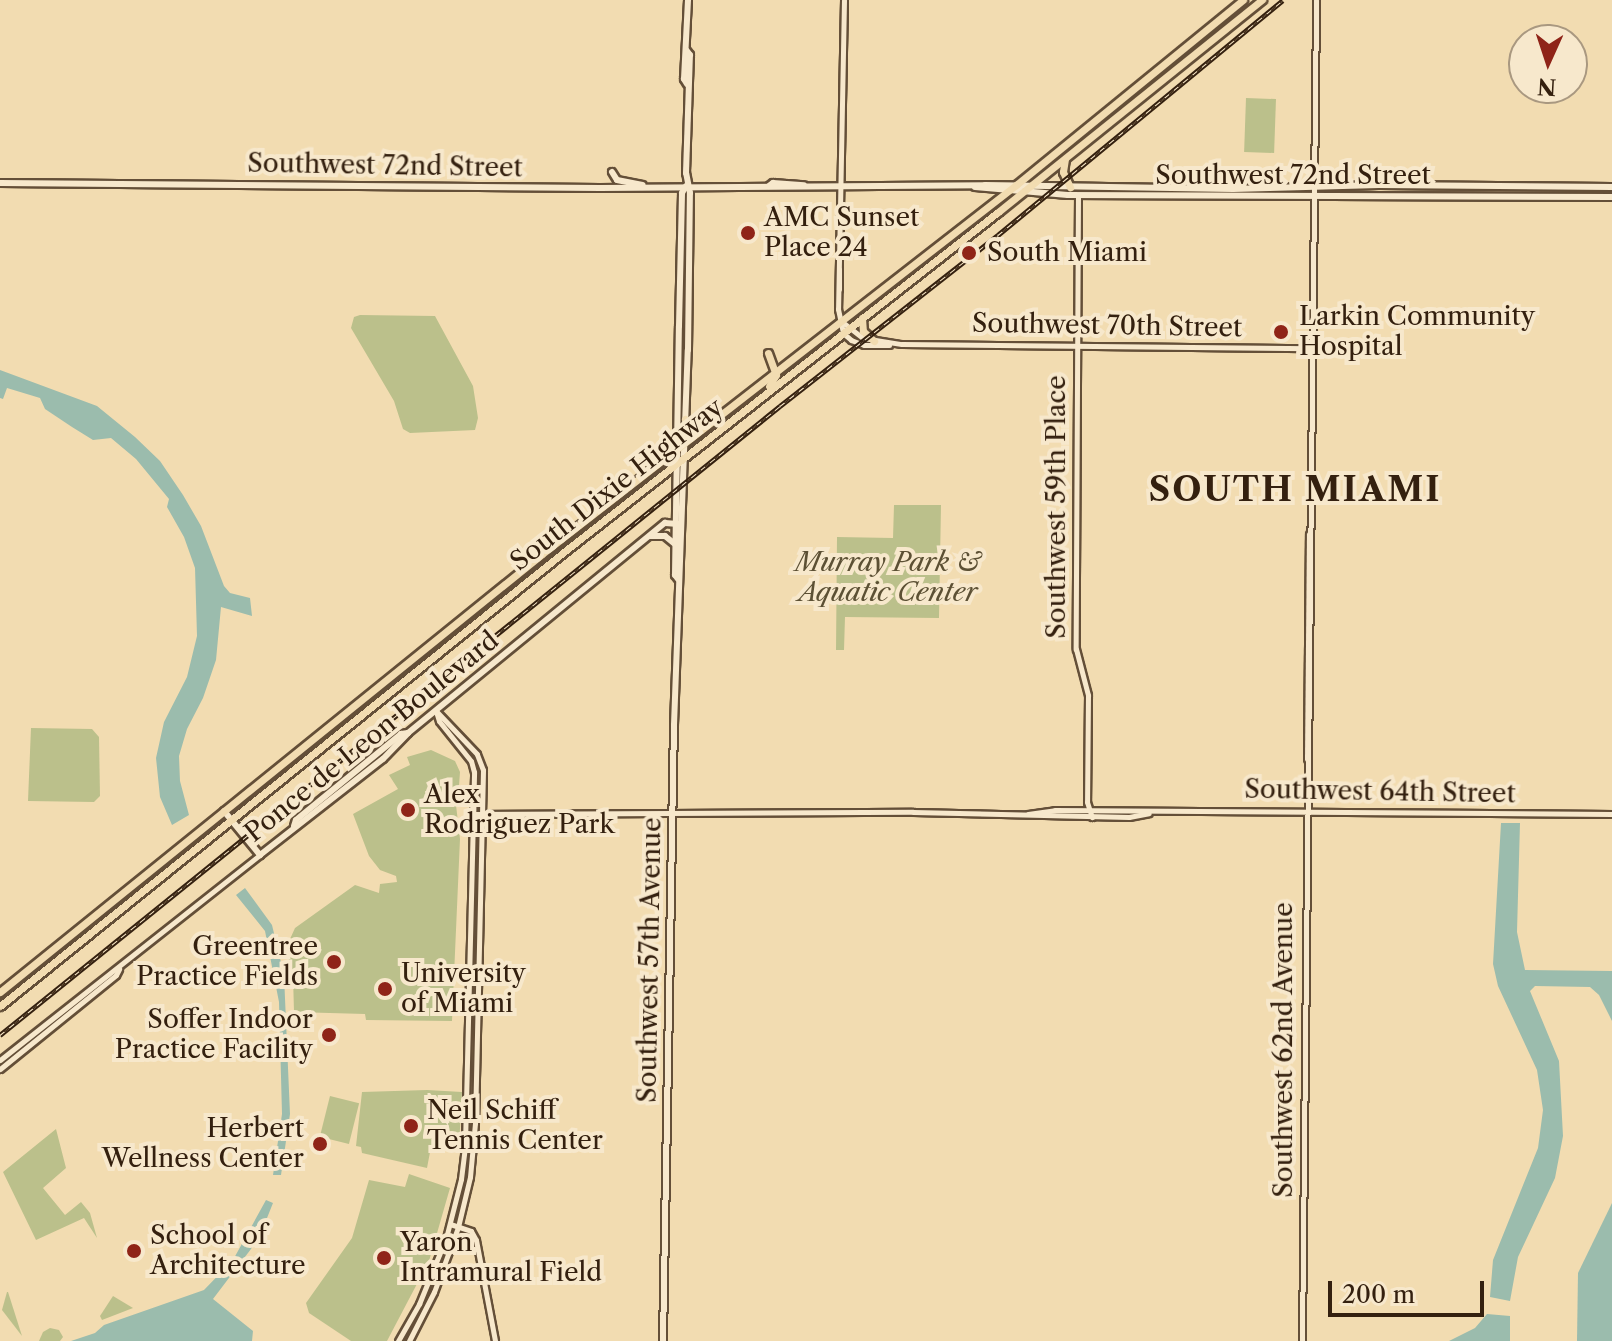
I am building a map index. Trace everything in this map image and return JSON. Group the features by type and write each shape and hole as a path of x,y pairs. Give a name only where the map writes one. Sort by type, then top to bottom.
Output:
{"highway":[{"name":"South Dixie Highway","path":"0,992 542,554 1016,185 1243,0"},
{"name":"South Dixie Highway","path":"0,1006 534,575 1021,194 1262,0"},
{"path":"1207,45 1212,25 1230,26"},
{"path":"1065,159 1063,172 1070,187"},
{"path":"862,318 863,331 874,341"},
{"path":"768,353 794,358"},
{"path":"767,392 776,371 768,353"},
{"path":"765,380 768,353"},
{"path":"685,419 692,427 703,428"},
{"path":"534,575 542,554 565,551"},
{"path":"459,636 466,615 488,613"},
{"path":"358,717 363,699 387,694"}],"main road":[{"name":"Southwest 57th Avenue","path":"678,579 682,575 680,460 677,449 682,197 686,186 690,62 687,51 688,0"},
{"path":"612,172 617,180 647,187"},
{"name":"Southwest 72nd Street","path":"0,183 647,187 1032,185 1233,189 1312,186 1612,187"},
{"name":"Southwest 57th Avenue","path":"663,1341 678,579 675,575 675,544 688,357 690,193 686,186"},
{"name":"Southwest 72nd Street","path":"975,187 1021,194 1078,195 1612,197"},
{"path":"1078,195 1082,190 1092,188"},
{"path":"687,386 679,367 688,357"},
{"path":"676,522 682,555"},
{"name":"Ponce de Leon Boulevard","path":"260,855 401,734 408,733 436,711 665,523 676,522"},
{"path":"650,536 665,536 675,544"},
{"path":"224,811 260,855"}],"street":[{"path":"844,0 839,289 841,321 846,331"},
{"name":"Southwest 62nd Avenue","path":"1302,1341 1316,0"},
{"name":"Southwest 59th Place","path":"1078,195 1076,649 1088,695 1091,814"},
{"name":"Southwest 70th Street","path":"846,331 874,341 902,344"},
{"name":"Southwest 70th Street","path":"846,331 864,345 1311,348"},
{"path":"398,1341 419,1304 450,1224 461,1179 466,1134 472,765 439,721 436,711"},
{"path":"409,1341 438,1283 458,1227 475,1140 482,815 480,759 436,711"},
{"name":"Southwest 64th Street","path":"473,814 1091,814 1133,817 1149,813 1307,812 1612,814"},
{"name":"Ponce de Leon Boulevard","path":"0,1060 260,855"},
{"name":"Ponce de Leon Boulevard","path":"0,1069 116,975 119,968"},
{"path":"450,1224 472,1232 476,1240 495,1341"}],"green space":[{"path":"1246,98 1276,99 1274,153 1244,152"},
{"path":"435,316 473,386 478,418 475,430 410,433 403,429 394,401 351,328 354,317"},
{"name":"Murray Park & Aquatic Center","path":"894,505 941,505 939,618 845,617 844,650 836,650 837,537 893,538"},
{"path":"31,728 92,729 99,737 100,796 94,802 28,801"},
{"path":"431,750 455,761 460,772 459,786 454,788 460,839 452,1021 366,1020 365,1014 294,1012 293,976 286,948 295,928 355,885 379,893 380,884 397,882 396,876 380,870 369,856 353,814 398,789 389,775 410,765 407,757"},
{"path":"121,899 114,910 0,1002 0,996"},
{"name":"Neil Schiff Tennis Center","path":"362,1092 462,1092 459,1146 431,1147 427,1168 362,1153 361,1147 356,1146"},
{"path":"330,1096 359,1103 349,1144 320,1137"},
{"path":"56,1129 66,1168 43,1188 65,1215 81,1202 90,1213 97,1238 84,1218 36,1240 3,1172"},
{"name":"Yaron Intramural Field","path":"409,1174 450,1188 429,1261 387,1341 351,1341 309,1313 306,1303 352,1238 369,1180 405,1187"},
{"path":"8,1292 22,1336 2,1310"},
{"path":"113,1296 133,1308 102,1320 100,1316"},
{"path":"50,1328 59,1330 63,1337 60,1341 39,1341 43,1332"}],"shaded area":[{"path":"0,370 97,406 135,437 160,461 183,495 201,526 224,586 230,593 250,598 252,616 221,607 216,660 179,756 180,781 189,815 172,825 160,797 156,758 164,722 187,677 197,636 195,568 184,537 167,507 169,499 136,459 111,438 93,440 72,427 45,409 40,398 7,388 3,399 0,398"},
{"path":"1501,823 1520,823 1517,932 1525,970 1612,971 1612,1021 1599,995 1590,987 1535,986 1530,991 1559,1061 1563,1136 1555,1178 1518,1257 1510,1301 1490,1297 1493,1260 1538,1148 1543,1110 1537,1070 1498,986 1493,964"},
{"path":"245,888 272,925 284,975 290,1114 281,1175 273,1175 282,1114 279,1002 265,931 236,895"},
{"path":"266,1200 273,1203 265,1223 251,1249 213,1299 253,1331 252,1341 71,1341 95,1333 104,1325 204,1290 233,1260"},
{"path":"1612,1203 1612,1341 1577,1341 1578,1273"},
{"path":"1487,1314 1510,1316 1510,1341 1449,1341 1475,1328"}],"railway":[{"path":"0,1035 780,406 998,235 1283,0"}],"place":[{"name":"AMC Sunset Place 24","path":"748,233"},
{"name":"South Miami","path":"969,253"},
{"name":"Larkin Community Hospital","path":"1281,332"},
{"name":"Alex Rodriguez Park","path":"408,810"},
{"name":"Greentree Practice Fields","path":"334,962"},
{"name":"University of Miami","path":"385,989"},
{"name":"Soffer Indoor Practice Facility","path":"329,1035"},
{"name":"Neil Schiff Tennis Center","path":"411,1126"},
{"name":"Herbert Wellness Center","path":"320,1144"},
{"name":"School of Architecture","path":"134,1251"},
{"name":"Yaron Intramural Field","path":"384,1258"}],"district":[{"name":"SOUTH MIAMI","path":"1295,490"}]}
